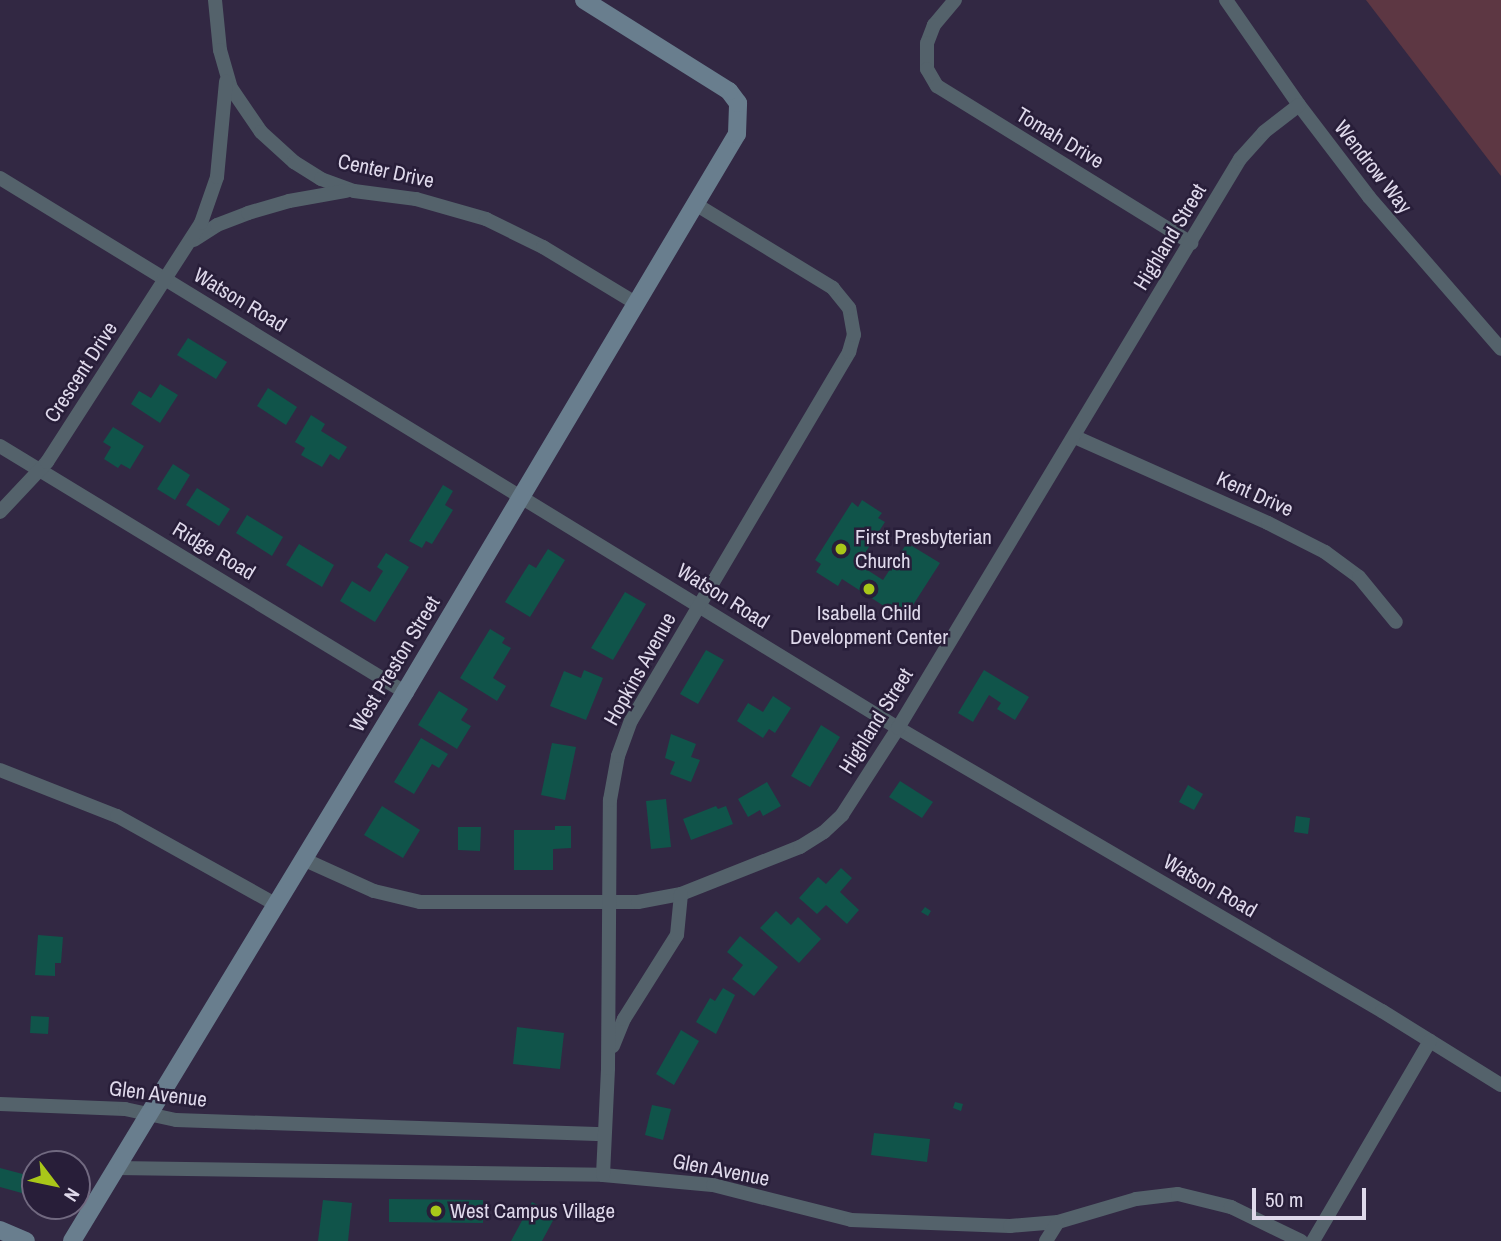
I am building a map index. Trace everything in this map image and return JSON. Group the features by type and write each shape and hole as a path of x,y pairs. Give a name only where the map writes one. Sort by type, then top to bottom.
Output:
{"street":[{"name":"Center Drive","path":"215,0 217,32 227,76 243,109 272,144 308,171 354,191 436,203 486,219 543,247 637,304"},
{"name":"West Preston Street","path":"72,1241 405,692 737,134 737,103 724,87 583,0"},
{"name":"Tomah Drive","path":"955,0 932,29 926,54 929,75 942,90 1191,243"},
{"name":"Wendrow Way","path":"1226,0 1299,105 1392,225 1501,349"},
{"name":"Crescent Drive","path":"0,512 40,470 201,223 217,177 227,76"},
{"name":"Highland Street","path":"303,859 363,886 409,900 653,900 681,894 800,847 824,832 842,816 898,727 1247,150 1299,105"},
{"name":"Watson Road","path":"0,178 699,607 1430,1041 1501,1086"},
{"name":"Crescent Drive","path":"187,246 217,225 248,213 316,195 354,191"},
{"name":"Hopkins Avenue","path":"603,1175 608,1068 607,902 610,800 618,756 631,722 849,352 854,325 849,308 833,288 696,205"},
{"name":"Kent Drive","path":"1075,437 1318,547 1359,577 1396,622"},
{"name":"Ridge Road","path":"0,446 405,692"},
{"path":"0,770 117,816 275,904"},
{"name":"Hopkins Avenue","path":"608,1068 624,1019 677,935 681,894"},
{"path":"1313,1241 1430,1041"},
{"name":"Glen Avenue","path":"0,1104 125,1109 176,1120 604,1134"},
{"name":"Glen Avenue","path":"117,1168 603,1175 713,1185 851,1220 1010,1226 1058,1222 1136,1199 1188,1195 1243,1212 1301,1241"},
{"path":"1046,1241 1058,1222"},
{"path":"0,1230 26,1241"}],"shaded area":[{"path":"1366,0 1501,0 1501,176"}],"building":[{"path":"188,338 227,362 216,379 177,355"},
{"path":"160,384 178,395 160,423 131,404 139,391 151,398"},
{"path":"268,388 297,407 286,425 257,406"},
{"path":"311,415 325,424 321,431 347,447 339,460 330,454 322,467 301,455 305,448 295,442"},
{"path":"113,427 144,446 130,469 121,464 118,468 104,459 111,447 103,442"},
{"path":"173,464 190,475 175,500 157,489"},
{"path":"443,485 453,491 445,505 453,510 432,544 426,541 422,548 409,541"},
{"path":"197,488 230,509 219,526 186,505"},
{"path":"862,500 882,513 878,518 885,522 858,564 883,580 907,543 940,563 904,619 842,579 838,586 816,572 821,564 815,560 852,502 858,507"},
{"path":"247,515 283,537 272,556 236,533"},
{"path":"299,544 334,565 322,587 286,565"},
{"path":"548,549 565,560 530,617 505,602 529,564 536,568"},
{"path":"386,553 409,567 375,622 340,601 352,581 370,592 383,571 377,567"},
{"path":"625,592 646,604 613,660 591,648"},
{"path":"490,629 505,638 502,643 511,648 493,678 506,686 497,701 460,678"},
{"path":"706,650 724,660 698,704 680,694"},
{"path":"584,670 603,678 586,720 550,706 564,671 581,678"},
{"path":"984,670 1029,697 1015,720 997,709 1001,703 989,695 973,722 958,713"},
{"path":"439,691 468,709 461,720 471,726 457,749 418,725"},
{"path":"773,696 791,708 775,733 769,729 763,738 737,721 748,703 763,712"},
{"path":"821,725 840,737 810,787 791,776"},
{"path":"671,734 696,744 691,757 700,760 691,782 670,774 675,762 665,758"},
{"path":"421,738 448,754 439,768 432,764 414,794 394,782"},
{"path":"552,743 576,747 565,800 541,795"},
{"path":"900,781 933,802 922,818 889,797"},
{"path":"767,782 781,806 763,816 760,810 748,817 738,799"},
{"path":"1188,785 1203,794 1194,810 1179,802"},
{"path":"666,799 671,847 651,849 646,801"},
{"path":"382,806 420,830 403,858 364,835"},
{"path":"716,806 718,809 726,806 733,824 691,840 683,819"},
{"path":"1296,816 1310,818 1308,834 1294,832"},
{"path":"555,826 571,826 571,848 553,849 553,870 514,870 514,830 555,830"},
{"path":"458,827 481,827 480,851 458,850"},
{"path":"841,868 852,878 840,892 859,910 847,924 826,905 817,914 799,898 818,877 826,884"},
{"path":"925,907 931,911 928,916 921,912"},
{"path":"776,911 791,925 798,917 821,939 799,963 760,928"},
{"path":"38,935 63,937 61,963 55,963 55,976 35,975"},
{"path":"740,936 778,967 754,996 732,979 743,965 727,952"},
{"path":"723,988 735,995 716,1034 696,1022 710,998 715,1001"},
{"path":"31,1016 49,1017 48,1034 30,1033"},
{"path":"517,1027 564,1033 560,1069 513,1064"},
{"path":"681,1030 699,1041 674,1085 656,1074"},
{"path":"955,1102 963,1104 961,1111 953,1108"},
{"path":"652,1105 671,1109 663,1140 645,1135"},
{"path":"874,1133 930,1139 927,1162 871,1155"},
{"path":"0,1168 21,1174 21,1193 0,1187"},
{"name":"West Campus Village","path":"389,1199 483,1200 483,1223 389,1222"},
{"path":"323,1200 352,1203 348,1241 318,1241"},
{"name":"West Campus Village","path":"532,1202 556,1215 542,1241 511,1241"}],"place":[{"name":"First Presbyterian Church","path":"841,549"},
{"name":"Isabella Child Development Center","path":"869,589"},
{"name":"West Campus Village","path":"436,1211"}]}
